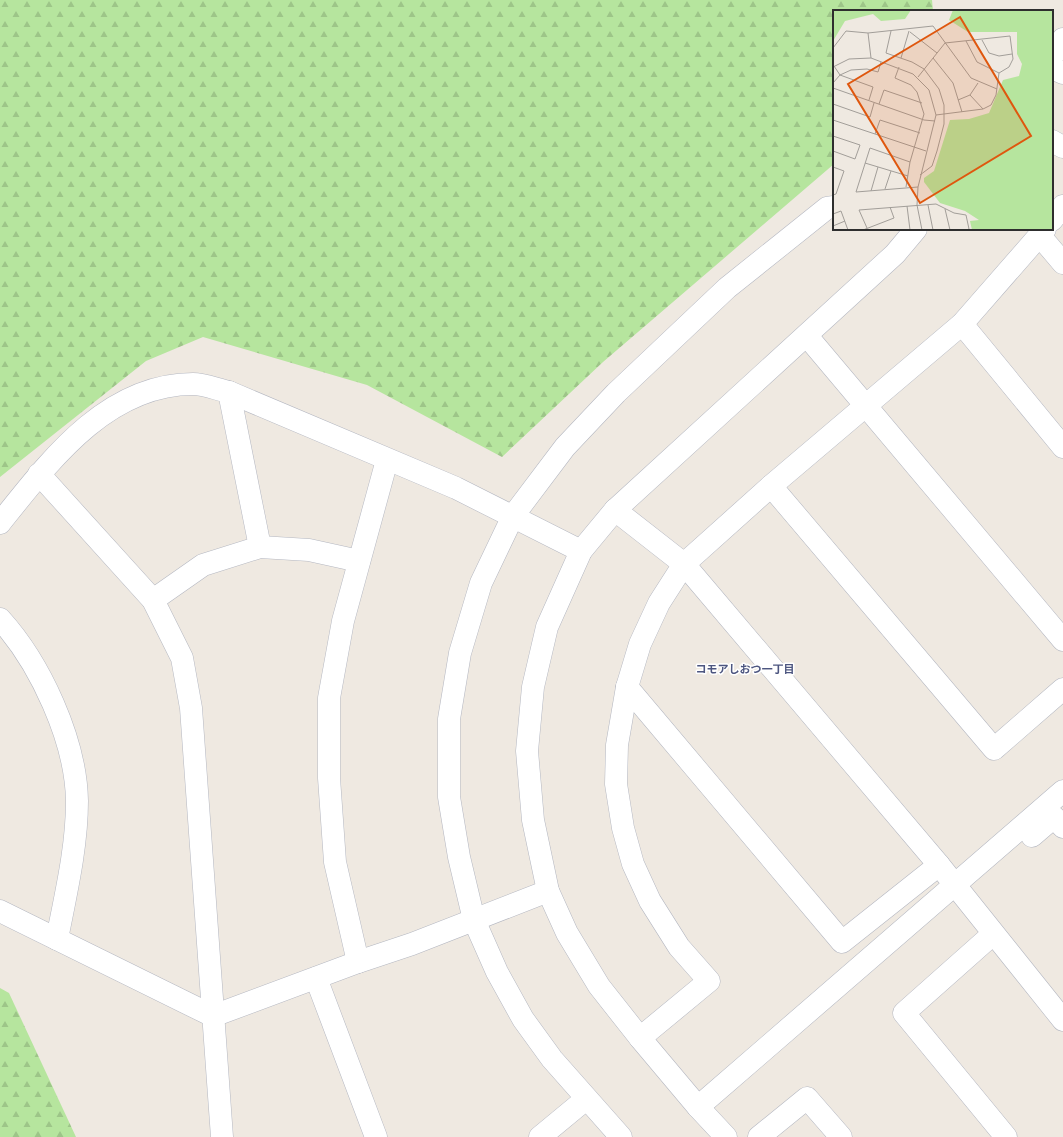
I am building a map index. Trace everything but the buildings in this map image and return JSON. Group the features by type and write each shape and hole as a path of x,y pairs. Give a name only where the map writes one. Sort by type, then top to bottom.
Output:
{"street":[{"path":"1053,55 1063,39"},
{"path":"1053,68 1063,73"},
{"path":"1053,142 1063,147"},
{"path":"1053,219 1063,206"},
{"path":"621,1137 552,1059 523,1019 497,972 474,920 459,857 449,797 449,719 460,653 481,584 513,516 565,447 616,393 727,288 827,208 833,207"},
{"path":"726,1137 698,1107 599,986 567,933 548,891 533,820 527,751 533,687 547,627 581,551 615,510 895,254 915,230"},
{"path":"640,1038 709,981 679,947 650,901 633,864 623,828 616,784 617,746 627,687 640,644 659,603 684,564 771,486 866,407 962,324 1044,230"},
{"path":"1047,230 1063,263"},
{"path":"962,324 1063,447"},
{"path":"807,336 1063,640"},
{"path":"0,524 39,474 74,438 107,412 154,389 194,384 229,392 456,488 581,551"},
{"path":"229,392 260,547"},
{"path":"358,962 336,862 329,778 329,698 343,621 387,460"},
{"path":"39,474 153,600 182,658 191,708 212,1016 222,1137"},
{"path":"771,486 994,750 1063,689"},
{"path":"615,510 684,564 939,865 1063,1020"},
{"path":"153,600 203,565 260,547 309,550 359,562"},
{"path":"0,619 9,628 45,684 70,748 77,800 73,854 57,939"},
{"path":"627,687 842,942 939,865"},
{"path":"959,890 1063,791"},
{"path":"698,1107 959,890 1054,817 1063,827"},
{"path":"0,911 212,1016 358,962 412,944 548,891"},
{"path":"993,934 904,1013 1006,1137"},
{"path":"316,978 376,1137"},
{"path":"540,1137 586,1098"},
{"path":"759,1137 807,1098 841,1137"}],"green space":[{"path":"0,0 932,0 933,10 833,10 833,165 603,362 502,457 367,385 203,337 146,361 0,477"},
{"path":"0,988 9,993 76,1137 0,1137"}],"district":[{"name":"コモアしおつ一丁目","path":"745,669"}]}
